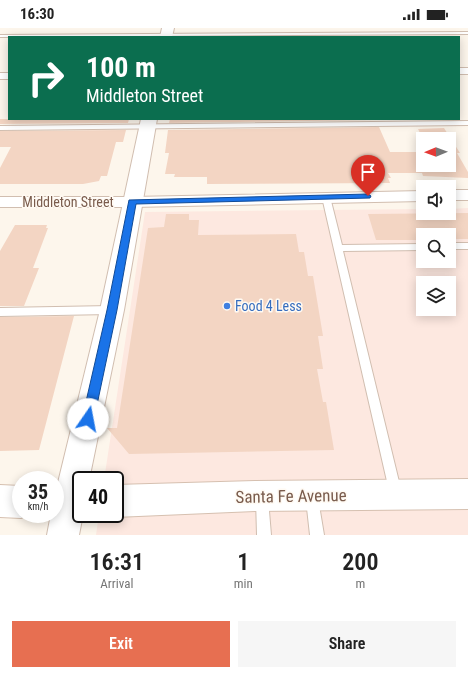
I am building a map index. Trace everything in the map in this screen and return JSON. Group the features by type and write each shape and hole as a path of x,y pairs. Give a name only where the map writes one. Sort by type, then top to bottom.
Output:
{"street":[{"path":"63,535 68,502 112,310 148,123"},
{"path":"456,195 468,195"},
{"name":"Middleton Street","path":"0,202 132,202 416,196"},
{"name":"Santa Fe Avenue","path":"124,501 311,495 396,496 468,494"},
{"path":"0,502 12,502"}],"lane":[{"path":"0,36 167,33 468,33"},
{"path":"0,128 148,123 468,123"},
{"path":"326,197 396,496"},
{"path":"456,246 468,246"},
{"path":"338,248 416,247"},
{"path":"0,312 112,310"},
{"path":"311,495 316,535"},
{"path":"262,496 264,535"}],"shaded area":[{"path":"468,208 468,535 96,535 98,523 124,523 124,471 105,471 145,212 416,209 416,220 456,220 456,209"}],"building":[{"path":"0,119 129,120 128,123 0,124"},
{"path":"170,120 376,120 169,123"},
{"path":"379,127 390,152 416,152 416,172 456,172 456,147 460,153 457,153 468,172 468,178 423,176 422,173 388,173 391,178 388,178 390,183 207,184 207,177 174,177 175,174 165,174 169,153 165,153 168,130"},
{"path":"444,128 447,132 420,132 418,129"},
{"path":"126,130 123,142 116,142 107,176 101,176 99,181 83,184 0,184 0,168 11,147 0,147 0,131"},
{"path":"456,213 468,213 468,239 456,239 456,228 416,228 416,240 376,240 368,214 416,214 416,220 456,220"},
{"name":"Food 4 Less","path":"166,214 189,214 189,220 199,220 198,235 296,234 299,252 304,252 308,276 313,276 323,336 318,336 323,369 317,369 323,402 326,402 334,450 129,454 107,428 117,428 148,228 164,227"},
{"path":"15,225 47,225 46,228 48,228 33,268 39,268 24,306 0,306 0,251"},
{"path":"74,316 39,450 0,451 0,317"}],"place":[{"name":"Food 4 Less","path":"227,306"}],"route":[{"path":"88,419 112,310 132,202 368,196"}]}
